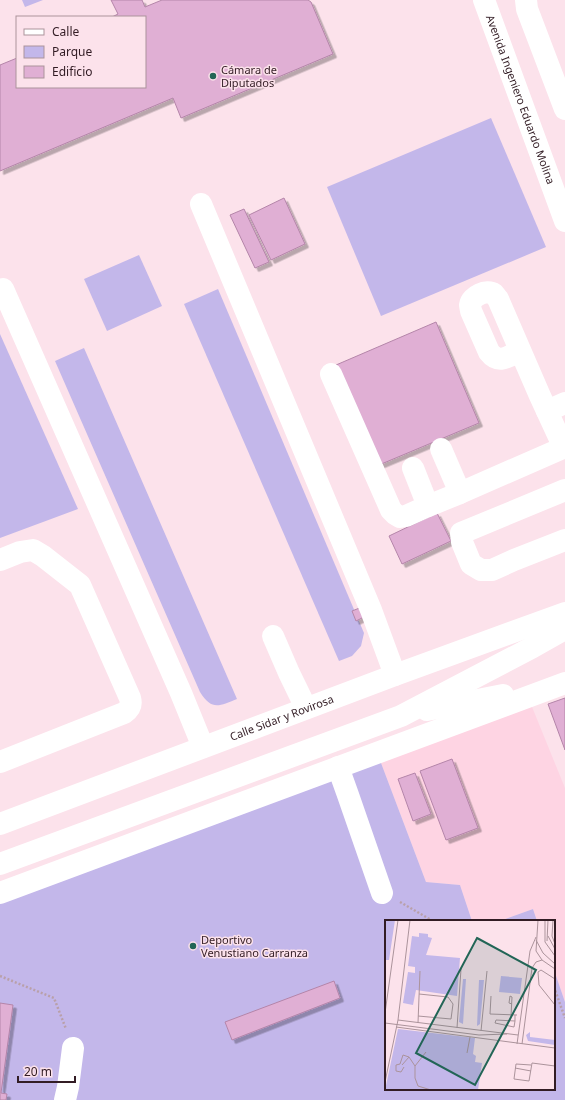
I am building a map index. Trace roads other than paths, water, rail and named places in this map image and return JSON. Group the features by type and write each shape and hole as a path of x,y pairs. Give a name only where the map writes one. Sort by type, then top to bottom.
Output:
{"street":[{"name":"Avenida Ingeniero Eduardo Molina","path":"484,0 565,221"},
{"path":"526,0 527,9 565,109"},
{"path":"201,204 368,603 395,675"},
{"path":"3,289 181,693 203,747"},
{"path":"331,374 391,510 400,516 406,516 565,447 556,407 520,351"},
{"path":"441,449 460,493"},
{"path":"413,468 428,506"},
{"path":"565,490 471,528 461,534 462,542 472,564 481,570 492,570 565,540"},
{"path":"0,762 124,713 129,710 131,704 125,686 80,585 43,556 32,550 10,556"},
{"name":"Calle Sidar y Rovirosa","path":"0,824 306,708 565,613"},
{"path":"0,864 401,716 565,629"},
{"path":"273,636 306,708"},
{"path":"401,716 565,683"},
{"path":"0,893 565,683"},
{"path":"338,768 382,892"},
{"path":"65,1100 73,1048"}],"place":[{"name":"Cámara de Diputados","path":"213,76"},
{"name":"Deportivo Venustiano Carranza","path":"193,946"}]}
